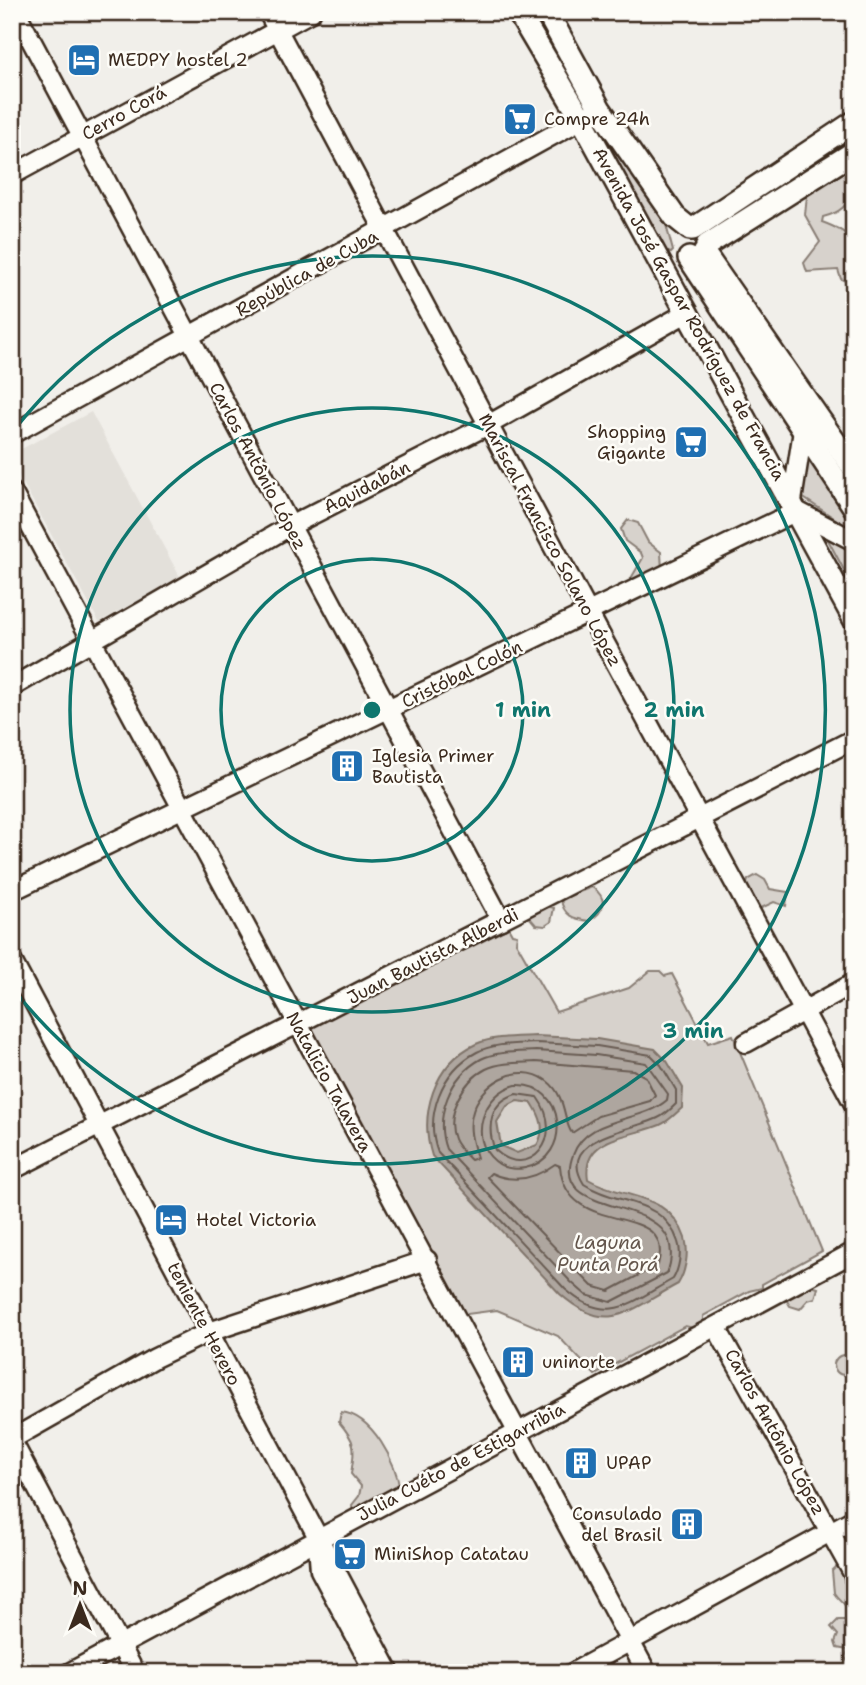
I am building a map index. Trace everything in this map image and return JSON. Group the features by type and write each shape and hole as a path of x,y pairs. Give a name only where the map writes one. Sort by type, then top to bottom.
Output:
{"main road":[{"name":"Avenida José Gaspar Rodríguez de Francia","path":"518,12 591,114 688,312 854,619"},
{"path":"547,12 591,114 691,238 854,468"},
{"path":"691,238 854,122"},
{"path":"691,238 851,154 834,136"},
{"path":"691,238 803,431 854,507"}],"street":[{"name":"Carlos Antônio López","path":"16,12 501,920"},
{"name":"Mariscal Francisco Solano López","path":"268,12 699,820 854,1104"},
{"name":"Cerro Corá","path":"12,175 311,12"},
{"name":"República de Cuba","path":"12,434 591,114"},
{"name":"Aquidabán","path":"12,687 290,526 488,425 688,312"},
{"path":"809,403 794,506 854,541"},
{"name":"Natalicio Talavera","path":"12,492 647,1673"},
{"name":"Cristóbal Colón","path":"12,891 590,612 794,506"},
{"name":"Juan Bautista Alberdi","path":"12,1170 98,1124 298,1026 854,739"},
{"name":"teniente Herero","path":"12,961 390,1673"},
{"path":"746,1043 854,983"},
{"name":"Julia Cuéto de Estigarribia","path":"69,1673 854,1252"},
{"path":"135,1673 12,1440 155,1358 209,1332 427,1260"},
{"name":"Carlos Antônio López","path":"716,1327 854,1575"},
{"path":"572,1673 854,1519"},
{"path":"318,1538 320,1570 375,1673"}],"shaded area":[{"path":"854,126 854,191 843,208 823,217 822,222 835,227 850,238 855,251 854,285 841,279 838,270 807,272 804,263 820,242 805,215 809,176 853,155 847,140"},
{"path":"603,129 665,221 673,251 671,253 665,251 600,132"},
{"path":"91,412 180,577 99,622 12,463 12,454"},
{"path":"807,455 854,523 854,531 802,497"},
{"path":"628,520 638,523 648,542 661,552 662,571 632,586 630,580 643,558 641,553 625,541 621,529"},
{"path":"827,538 854,553 854,589"},
{"path":"757,875 765,880 770,889 788,892 786,906 774,902 757,910 744,893 748,880"},
{"path":"592,887 603,900 599,913 589,921 574,918 567,913 561,899"},
{"path":"544,905 554,908 551,922 545,926 536,925 529,917 530,910"},
{"path":"506,923 512,934 517,935 516,942 556,1012 629,988 650,971 660,971 665,976 672,974 708,1043 733,1035 822,1251 762,1284 762,1288 749,1291 703,1316 703,1326 698,1329 685,1326 595,1375 558,1336 497,1310 460,1315 303,1027"},
{"path":"811,1286 818,1288 815,1298 808,1300 800,1309 790,1306 787,1301 792,1290"},
{"path":"844,1355 851,1358 854,1365 851,1372 844,1375 837,1372 834,1365 837,1358"},
{"path":"341,1412 353,1415 373,1431 394,1467 400,1490 353,1515 352,1505 359,1496 361,1486 351,1474 353,1446 339,1422"},
{"path":"836,1567 842,1568 844,1582 854,1585 854,1672 845,1657 848,1650 837,1648 835,1642 838,1635 831,1627 838,1620 847,1620 848,1615 848,1610 834,1593 832,1571"}],"water":[{"name":"Laguna Punta Porá","path":"536,1036 597,1039 655,1049 667,1061 683,1088 682,1108 669,1120 610,1140 592,1154 588,1165 588,1179 657,1204 678,1223 685,1238 686,1262 678,1284 619,1315 606,1317 592,1314 560,1294 432,1156 427,1124 429,1108 433,1092 449,1064 461,1053 483,1041","holes":["517,1101 532,1103 541,1123 537,1145 517,1153 501,1146 497,1122 507,1106"]}],"place":[{"name":"MEDPY hostel 2","path":"84,60"},
{"name":"Compre 24h","path":"520,119"},
{"name":"Shopping Gigante","path":"691,442"},
{"name":"Iglesia Primer Bautista","path":"347,766"},
{"name":"Hotel Victoria","path":"171,1220"},
{"name":"uninorte","path":"518,1362"},
{"name":"UPAP","path":"581,1463"},
{"name":"Consulado del Brasil","path":"687,1524"},
{"name":"MiniShop Catatau","path":"350,1554"}]}
